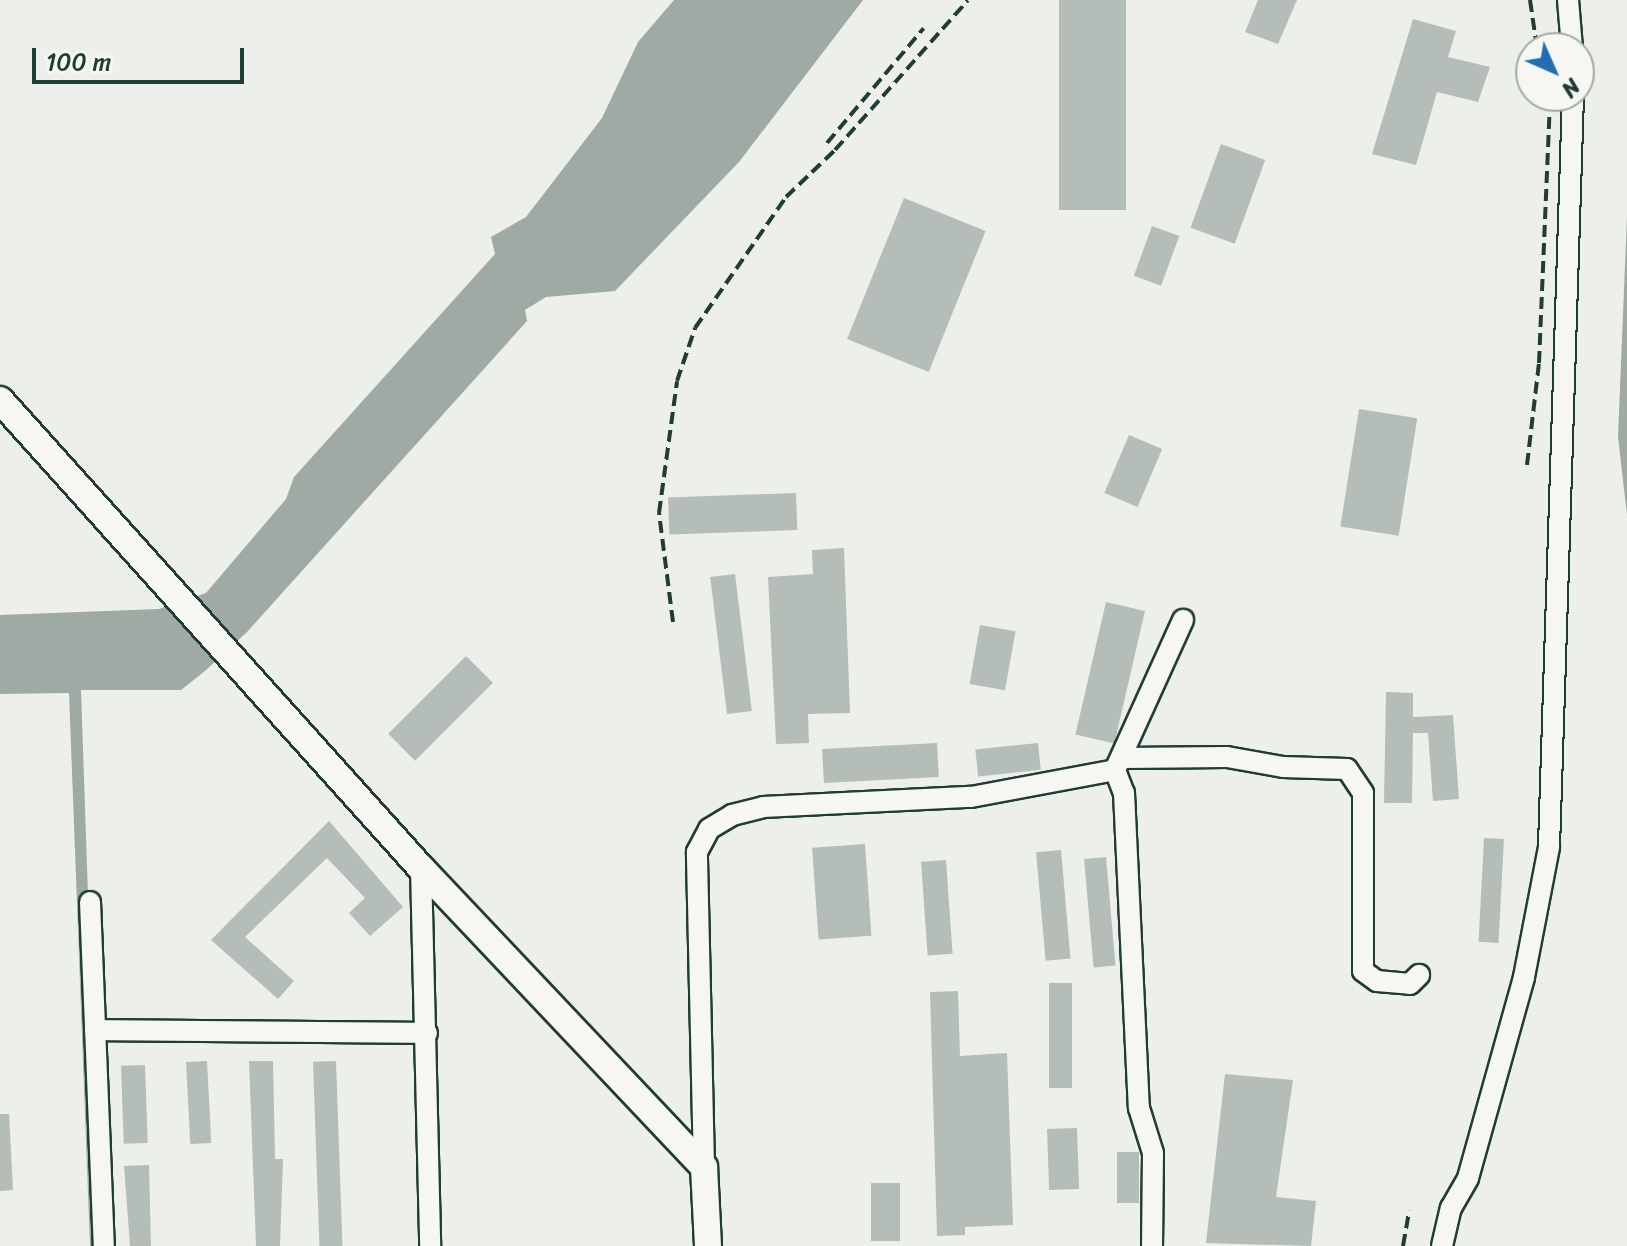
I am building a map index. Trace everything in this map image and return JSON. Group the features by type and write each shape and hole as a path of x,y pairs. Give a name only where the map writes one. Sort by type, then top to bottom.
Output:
{"main road":[{"path":"0,400 421,868 704,1167 708,1246"}],"street":[{"path":"1568,0 1571,32"},
{"path":"1442,1246 1451,1208 1468,1178 1524,977 1549,847 1572,112"},
{"path":"1152,1246 1153,1153 1139,1108 1124,793 1119,764 1134,719 1183,620"},
{"path":"704,1167 697,852 709,829 732,815 763,807 971,797 1119,764 1227,757 1283,767 1347,769 1363,793 1363,971 1377,981 1410,984 1419,975"},
{"path":"421,868 430,1246"},
{"path":"90,902 104,1246"},
{"path":"95,1030 427,1033"}],"shaded area":[{"path":"674,0 863,0 739,162 615,291 546,297 525,310 527,321 247,632 205,671 181,690 81,690 100,1246 90,1246 69,693 0,694 0,615 159,609 206,593 286,499 294,477 495,254 491,237 526,217 602,118 638,42"},
{"path":"1627,216 1627,515 1618,437"}],"building":[{"path":"1059,0 1126,0 1126,210 1059,210"},
{"path":"1258,0 1297,0 1278,44 1245,32"},
{"path":"1413,19 1456,31 1448,57 1490,67 1478,102 1437,92 1416,165 1372,154"},
{"path":"1221,144 1265,160 1235,244 1191,228"},
{"path":"904,198 986,231 929,372 847,339"},
{"path":"1152,226 1179,236 1161,286 1134,276"},
{"path":"1359,409 1417,418 1399,536 1340,527"},
{"path":"1129,435 1162,449 1138,507 1104,493"},
{"path":"796,493 797,530 669,534 668,497"},
{"path":"844,548 850,713 808,714 809,743 776,744 768,577 813,574 812,550"},
{"path":"735,574 752,711 727,714 710,577"},
{"path":"1106,602 1145,611 1114,744 1075,735"},
{"path":"980,625 1015,631 1005,690 970,684"},
{"path":"466,656 493,683 415,761 388,734"},
{"path":"1386,692 1413,693 1413,717 1453,715 1459,799 1433,801 1428,733 1413,733 1412,803 1384,803"},
{"path":"937,743 939,777 824,783 822,749"},
{"path":"1038,743 1041,770 978,776 975,750"},
{"path":"329,821 403,907 370,936 349,913 365,898 327,858 245,937 294,981 278,999 211,940"},
{"path":"1484,838 1504,839 1499,943 1479,942"},
{"path":"865,844 871,936 819,939 812,848"},
{"path":"1061,850 1070,959 1046,961 1036,852"},
{"path":"1106,857 1115,966 1094,968 1084,859"},
{"path":"946,860 953,954 928,956 921,862"},
{"path":"1049,983 1072,983 1072,1088 1049,1088"},
{"path":"958,991 960,1056 1007,1053 1013,1225 965,1227 965,1235 937,1236 930,992"},
{"path":"207,1061 211,1143 190,1144 186,1062"},
{"path":"249,1061 273,1061 275,1159 283,1159 280,1246 256,1246"},
{"path":"336,1061 342,1246 319,1246 313,1062"},
{"path":"145,1065 148,1143 124,1144 121,1066"},
{"path":"1225,1074 1293,1080 1276,1197 1316,1201 1311,1246 1206,1243"},
{"path":"0,1114 9,1114 13,1190 0,1191"},
{"path":"1077,1128 1079,1189 1049,1190 1047,1129"},
{"path":"1117,1152 1139,1152 1139,1203 1117,1203"},
{"path":"149,1165 151,1246 130,1246 124,1166"},
{"path":"871,1183 900,1183 900,1241 871,1241"}],"railway":[{"path":"673,622 659,513 677,381 695,328 786,197 835,150 968,0"},
{"path":"1530,0 1535,32"},
{"path":"827,143 924,28"},
{"path":"1527,465 1539,363 1549,112"},
{"path":"1403,1246 1409,1211"}]}
